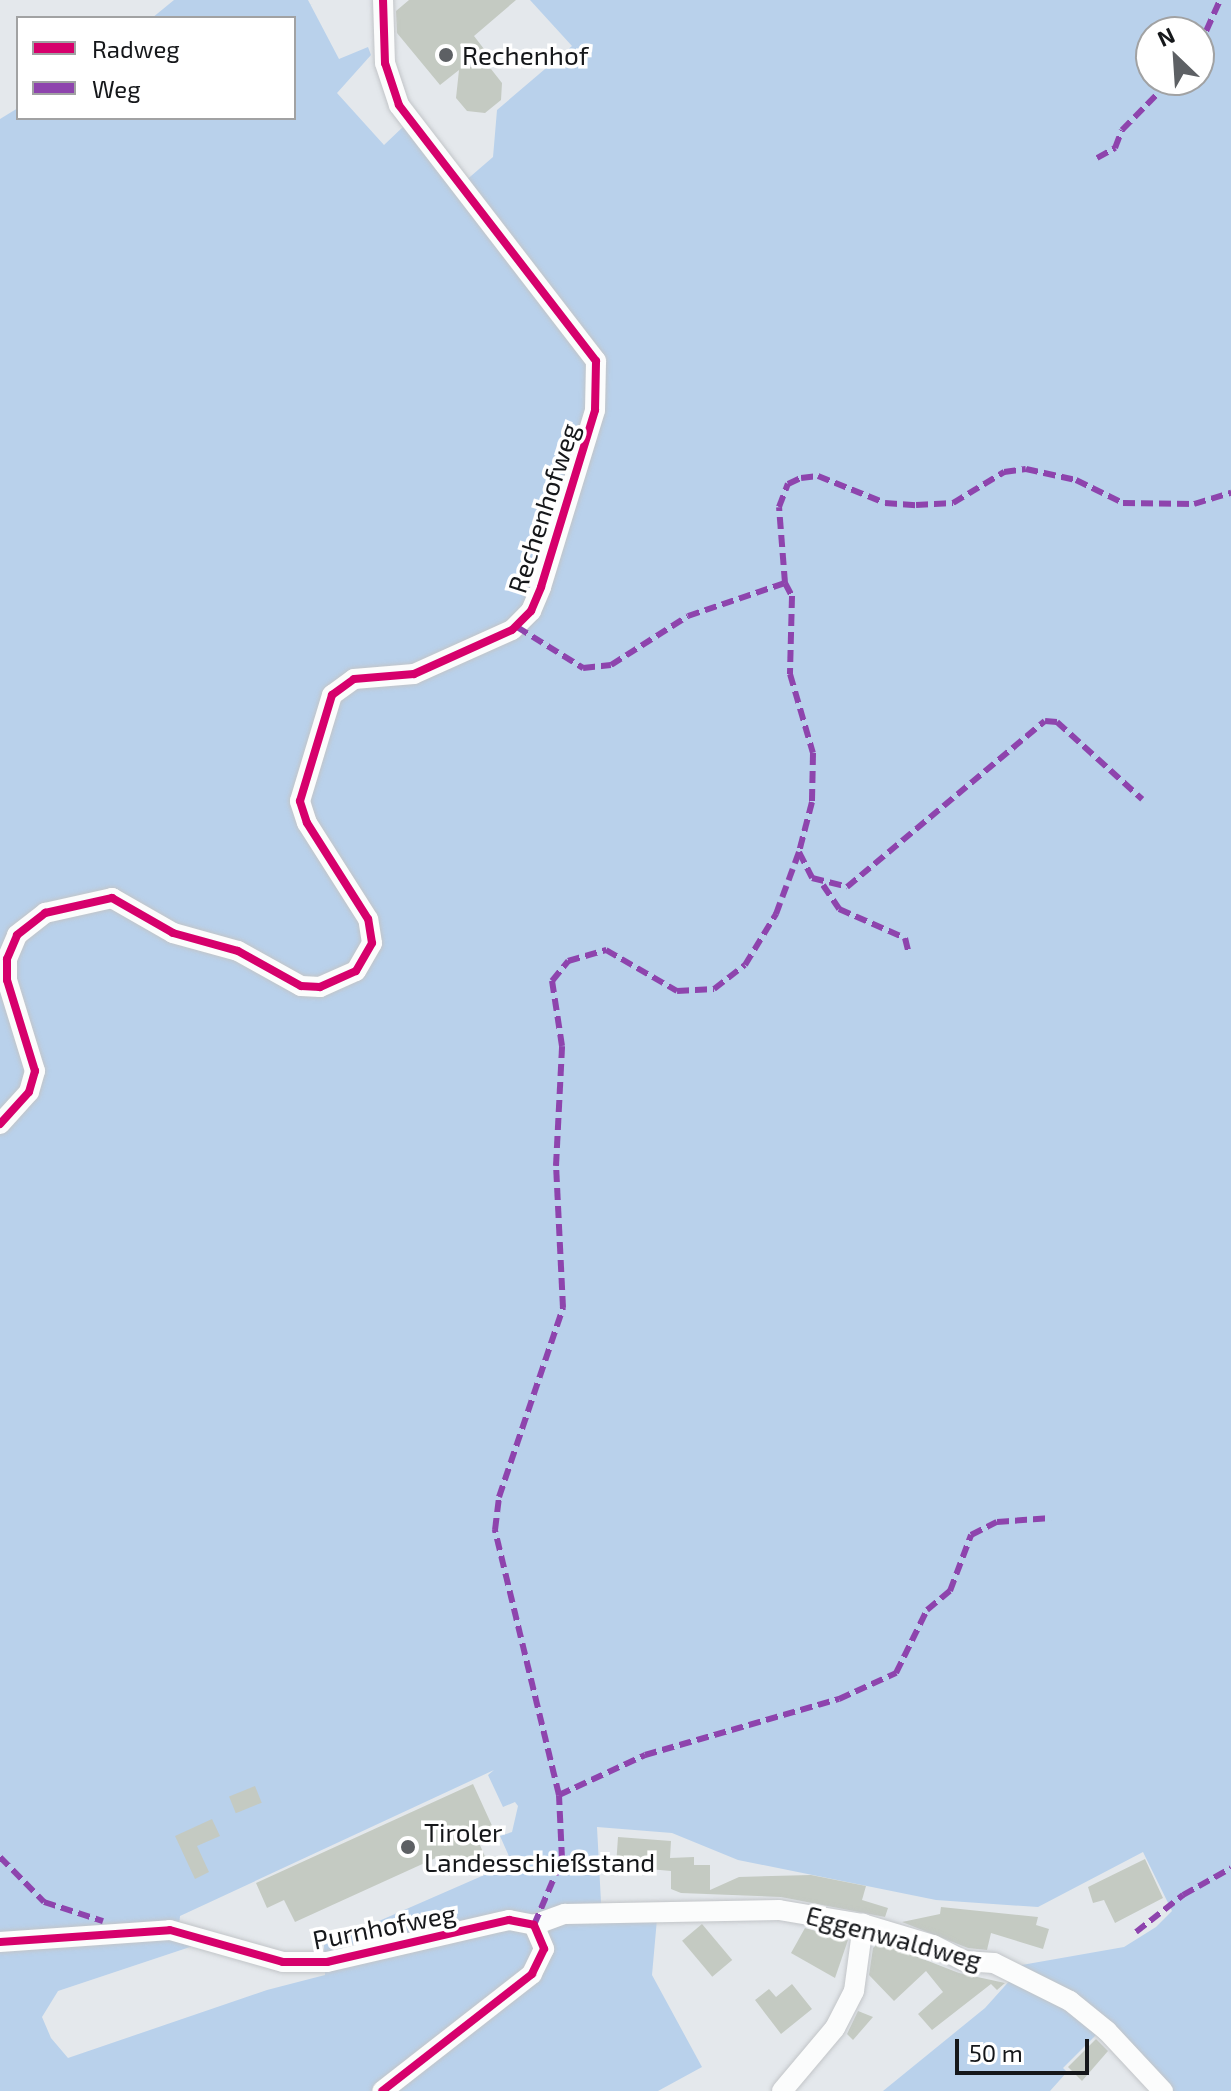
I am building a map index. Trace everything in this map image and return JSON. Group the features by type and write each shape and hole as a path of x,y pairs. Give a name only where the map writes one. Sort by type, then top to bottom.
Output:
{"street":[{"name":"Rechenhofweg","path":"0,1124 29,1092 35,1071 7,980 7,959 17,935 45,913 112,898 173,933 238,951 301,986 320,987 356,971 369,953 368,919 307,823 300,801 332,695 354,679 414,674 512,630 531,611 541,587 595,410 596,361 399,105 385,63 383,0"},
{"name":"Eggenwaldweg","path":"534,1925 565,1914 779,1910 863,1924 933,1945 964,1961 994,1963 1070,2001 1107,2031 1163,2091"},
{"name":"Purnhofweg","path":"0,1942 170,1930 283,1962 327,1962 509,1920 534,1925"},
{"path":"782,2091 835,2028 854,1991 863,1924"},
{"path":"382,2091 532,1974 544,1949 534,1925"}],"shaded area":[{"path":"174,0 308,0 339,59 368,47 371,55 337,93 384,145 405,125 456,189 493,157 497,110 572,46 530,0 1231,0 1231,2091 1170,2091 1016,1966 1124,1947 1156,1927 1172,1911 1143,1852 1038,1907 936,1900 738,1860 672,1833 597,1827 602,1921 657,1919 652,1975 702,2067 658,2091 0,2091 0,119 16,109 16,120 296,120 296,16 154,16","holes":["494,1770 488,1775 503,1807 515,1802 518,1806 512,1832 500,1836 512,1863 324,1945 325,1975 267,1990 68,2058 51,2038 42,2017 58,1991 193,1946 178,1937 180,1916"]},
{"path":"1012,1978 1101,2030 1063,2068 1067,2072 1050,2091 883,2091 985,2008"}],"building":[{"name":"Rechenhof","path":"409,0 516,0 474,36 484,49 464,66 491,69 502,83 501,100 485,113 467,111 456,98 459,70 440,85 397,33 396,11"},
{"name":"Tiroler Landesschießstand","path":"473,1784 494,1830 477,1838 486,1859 449,1876 440,1856 295,1922 284,1900 267,1908 256,1883"},
{"path":"255,1786 262,1803 236,1813 229,1796"},
{"path":"212,1819 220,1836 197,1846 209,1872 195,1879 175,1836"},
{"path":"618,1837 671,1841 670,1858 694,1857 694,1865 710,1865 710,1890 739,1877 811,1875 866,1886 862,1900 888,1908 885,1917 781,1897 681,1893 671,1889 671,1871 616,1866"},
{"path":"1145,1859 1163,1898 1115,1923 1104,1900 1093,1903 1088,1887"},
{"path":"941,1907 1038,1917 1036,1925 1049,1929 1043,1949 991,1933 987,1950 968,1948 902,1922 940,1914"},
{"path":"702,1924 732,1960 712,1977 682,1941"},
{"path":"805,1928 848,1940 835,1978 791,1953"},
{"path":"879,1942 959,1973 1005,1983 997,1990 991,1984 932,2030 918,2014 943,1992 926,1971 894,2001 869,1975 873,1948"},
{"path":"792,1984 812,2009 781,2034 755,2000 769,1989 776,1997"},
{"path":"858,2011 873,2017 853,2040 847,2034"},
{"path":"1096,2039 1108,2051 1082,2081 1068,2067"}],"marked path":[{"path":"1213,16 1220,0"},
{"path":"1097,158 1115,148 1122,130 1155,96"},
{"path":"517,627 583,668 611,665 688,616 785,583 779,507 788,484 801,478 818,476 885,503 916,505 953,503 1004,472 1026,469 1076,480 1123,503 1194,504 1231,493"},
{"path":"785,583 792,596 790,674 813,753 812,802 799,852 812,878 847,887 1045,721 1057,722 1142,799"},
{"path":"534,1925 562,1859 559,1795 495,1530 499,1497 563,1308 556,1166 562,1046 552,981 568,961 606,950 677,991 714,989 745,965 776,914 799,852"},
{"path":"823,885 839,909 905,938 909,954"},
{"path":"559,1795 645,1755 839,1699 896,1673 927,1610 950,1591 971,1535 997,1522 1051,1518"},
{"path":"0,1857 44,1902 103,1921"},
{"path":"1136,1932 1183,1895 1231,1868"}],"cycle path":[{"path":"0,1124 29,1092 35,1071 7,980 7,959 17,935 45,913 112,898 173,933 238,951 301,986 320,987 356,971 372,943 368,919 307,823 300,801 332,695 354,679 414,674 512,630 531,611 541,587 595,410 596,361 399,105 385,63 383,0"},
{"path":"0,1942 170,1930 283,1962 327,1962 509,1920 534,1925 544,1949 532,1974 382,2091"}],"place":[{"name":"Rechenhof","path":"446,55"},
{"name":"Tiroler Landesschießstand","path":"408,1847"}]}
